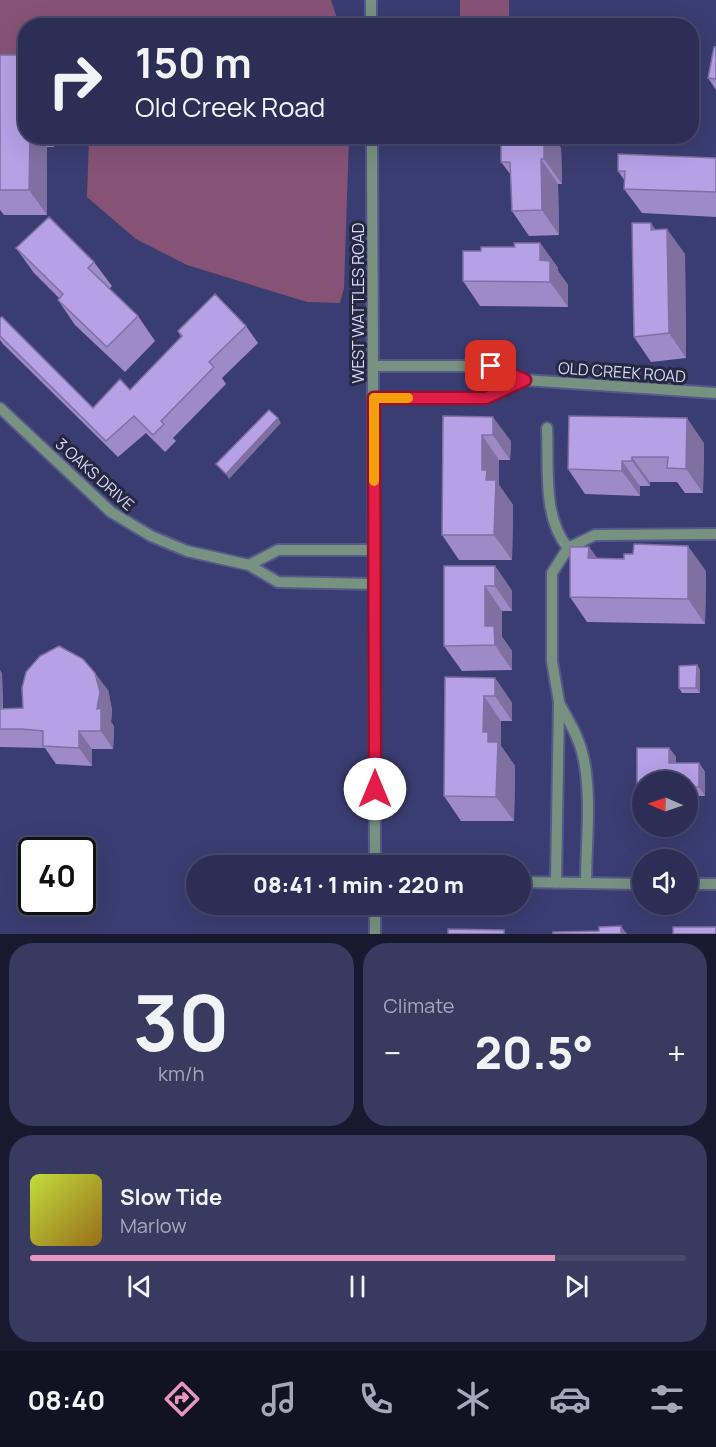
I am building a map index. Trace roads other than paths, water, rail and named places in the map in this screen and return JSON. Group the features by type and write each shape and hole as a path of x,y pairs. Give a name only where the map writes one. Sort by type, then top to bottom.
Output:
{"street":[{"path":"371,0 371,18"},
{"name":"WEST WATTLES ROAD","path":"372,144 375,855"},
{"name":"OLD CREEK ROAD","path":"373,366 491,366 525,380 716,393"},
{"name":"OLD CREEK ROAD","path":"374,398 486,398 525,380"},
{"name":"3 OAKS DRIVE","path":"0,408 98,501 127,523 187,551 249,565 278,582 374,584"},
{"path":"547,428 552,517 556,532 568,548"},
{"path":"555,883 559,702 552,661 550,586 558,559 568,548 595,534 716,534"},
{"path":"249,565 278,550 374,550"},
{"path":"559,702 583,755 586,775 586,884"},
{"path":"531,882 632,884"},
{"path":"698,884 716,884"},
{"path":"375,915 375,934"}]}
